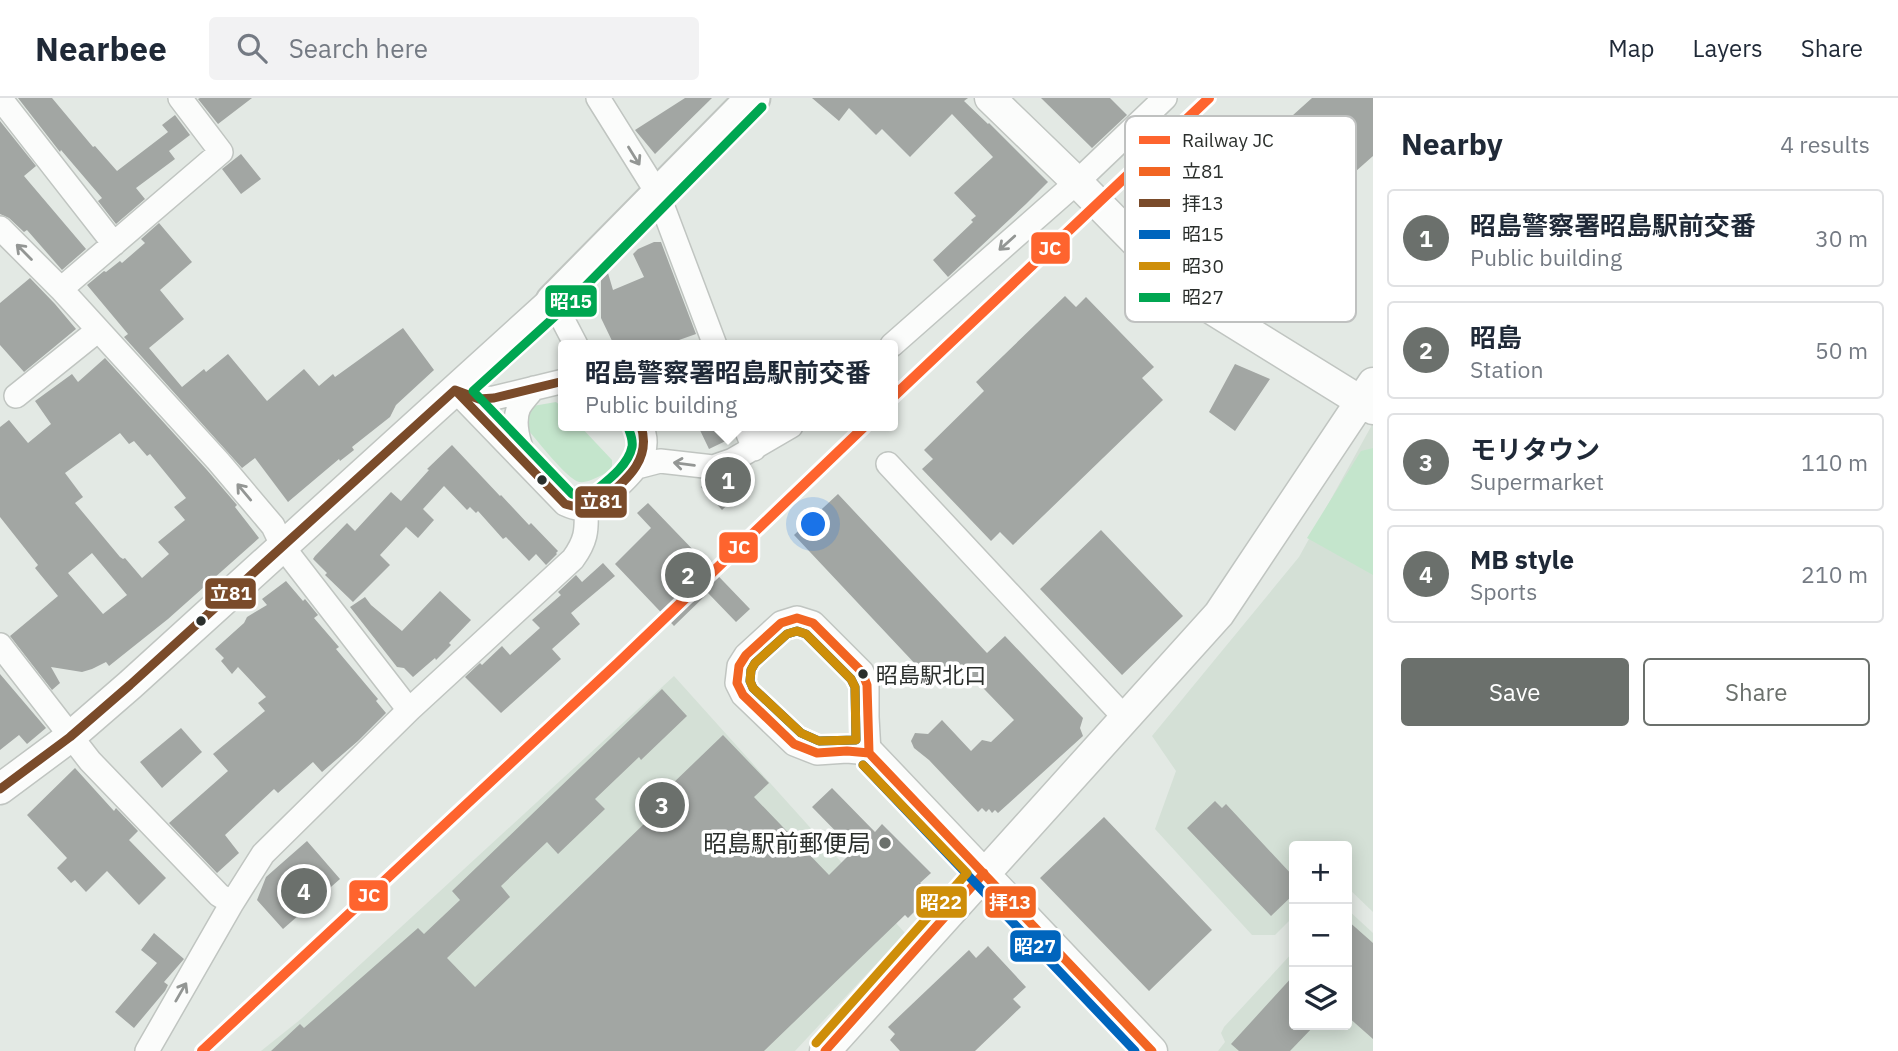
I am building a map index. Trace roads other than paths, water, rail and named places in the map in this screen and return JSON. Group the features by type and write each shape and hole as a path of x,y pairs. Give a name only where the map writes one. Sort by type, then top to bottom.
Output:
{"main road":[{"path":"553,301 753,98"}],"street":[{"path":"0,98 114,244"},
{"path":"61,289 221,152 180,98"},
{"path":"598,98 658,194 713,340"},
{"path":"990,98 1125,231"},
{"path":"1146,116 1165,98"},
{"path":"898,340 1125,136"},
{"path":"0,228 61,289 218,461 273,526 283,547 410,710"},
{"path":"0,789 70,737 159,659 553,301 573,340"},
{"path":"825,1051 1219,614 1369,398 1237,322"},
{"path":"16,396 97,331"},
{"path":"455,390 479,399 494,398 558,382"},
{"path":"527,465 520,445 516,417 520,406 534,388"},
{"path":"455,390 565,504 574,509 586,510 595,507 637,467 646,443 642,431"},
{"path":"748,431 754,449"},
{"path":"637,467 660,461 713,467 733,460 783,431"},
{"path":"888,464 1126,719"},
{"path":"147,1051 263,854 410,710 573,559 581,548 587,531 586,510"},
{"path":"869,753 817,753 794,744 743,695 737,683 739,666 746,655 781,623 797,618 813,623 862,672 867,685 869,753 1152,1051"},
{"path":"0,645 90,761 219,895 232,903"}],"rail line":[{"name":"JC","path":"1190,116 1209,98"},
{"name":"JC","path":"898,392 1125,177"},
{"name":"JC","path":"202,1051 618,663 860,431"}],"place":[{"name":"昭島警察署昭島駅前交番","path":"728,480"},
{"name":"昭島","path":"688,575"},
{"name":"昭島駅北口","path":"863,674"},
{"name":"モリタウン","path":"662,805"},
{"name":"昭島駅前郵便局","path":"885,843"},
{"name":"MB style","path":"304,891"}]}
